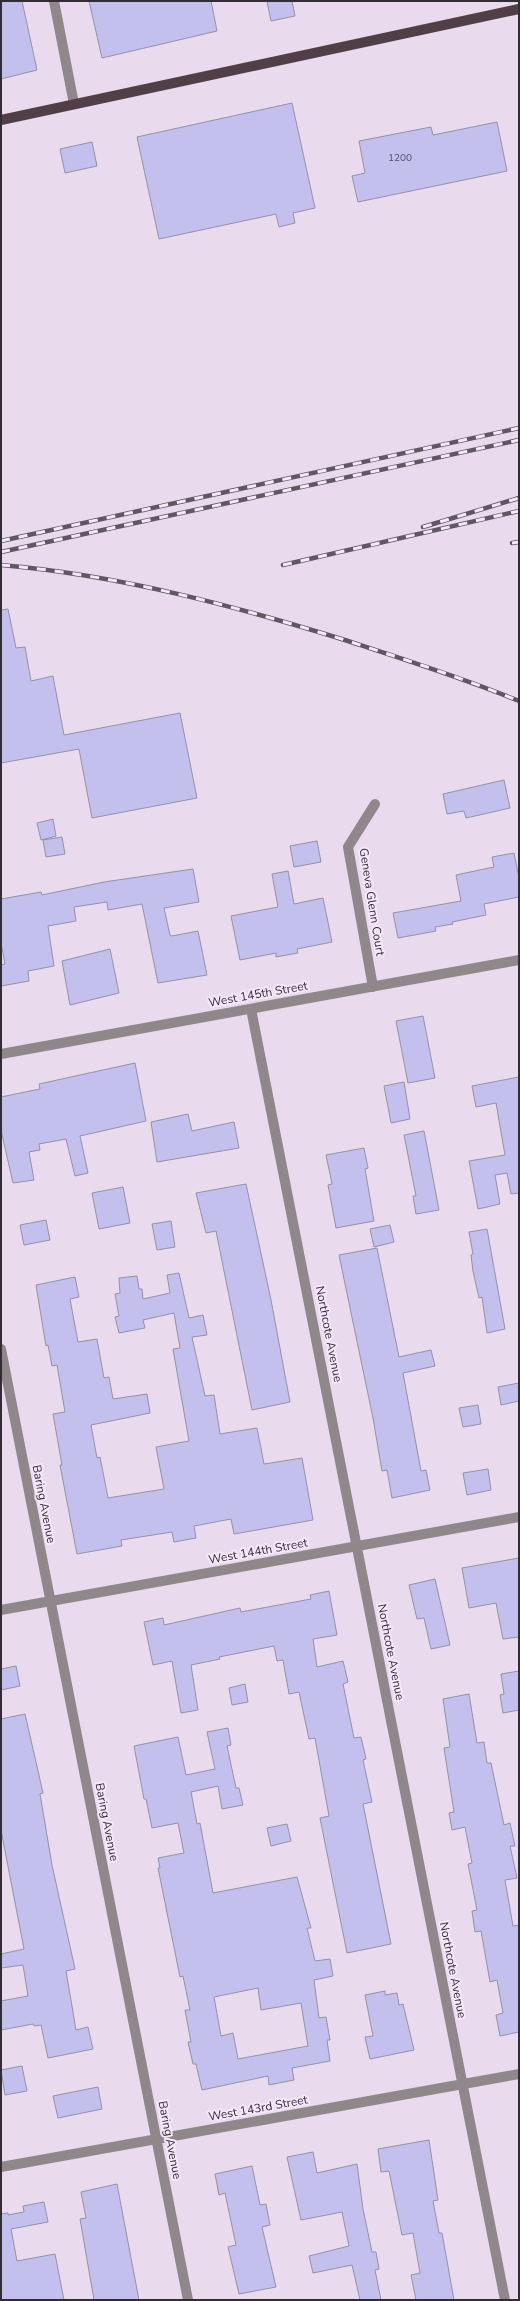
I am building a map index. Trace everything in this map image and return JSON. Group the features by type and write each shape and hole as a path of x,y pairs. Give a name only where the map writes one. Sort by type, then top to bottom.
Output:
{"main road":[{"path":"1,120 519,8"}],"street":[{"path":"54,1 74,104"},
{"name":"Geneva Glenn Court","path":"373,987 348,847 375,804"},
{"name":"West 145th Street","path":"1,1054 519,960"},
{"name":"Northcote Avenue","path":"251,1009 358,1546 505,2300"},
{"name":"Baring Avenue","path":"1,1349 188,2300"},
{"name":"West 144th Street","path":"1,1610 519,1517"},
{"name":"West 143rd Street","path":"1,2167 519,2074"}],"building":[{"path":"1,1 22,1 37,70 1,79"},
{"path":"89,1 211,1 217,31 102,58"},
{"path":"267,1 292,1 295,16 271,21"},
{"path":"292,103 315,208 293,213 295,223 279,227 276,214 159,239 137,137"},
{"path":"497,122 507,171 358,202 352,176 365,173 359,141 431,127 433,135"},
{"path":"92,142 97,166 65,173 60,149"},
{"path":"8,609 16,648 25,647 31,681 53,676 64,735 180,713 197,798 92,818 79,749 1,763 1,610"},
{"path":"504,780 510,808 466,818 464,811 447,814 443,794"},
{"path":"53,819 56,836 41,840 37,823"},
{"path":"62,837 65,854 46,857 43,840"},
{"path":"317,841 321,862 294,867 290,846"},
{"path":"514,853 519,878 519,897 484,904 486,915 452,922 453,924 435,927 436,931 398,938 393,913 461,901 456,875 494,867 492,857"},
{"path":"193,869 199,902 164,908 170,935 172,936 198,931 207,975 158,983 142,904 108,910 107,902 74,907 76,921 48,926 54,966 28,971 29,981 1,986 1,965 5,964 1,943 1,899 41,892 42,895 104,882"},
{"path":"288,871 294,904 323,898 332,942 297,949 298,953 276,957 276,953 240,960 231,916 278,907 272,874"},
{"path":"110,949 119,993 70,1005 62,961"},
{"path":"423,1016 435,1078 408,1083 396,1021"},
{"path":"135,1063 146,1121 80,1136 88,1173 75,1176 66,1139 39,1144 40,1150 29,1152 34,1180 13,1183 1,1130 1,1097 40,1089 39,1084"},
{"path":"519,1077 519,1193 511,1194 507,1173 495,1175 500,1204 478,1209 469,1161 505,1155 496,1103 476,1107 472,1086"},
{"path":"404,1082 410,1119 391,1123 384,1086"},
{"path":"188,1114 192,1131 234,1122 239,1148 157,1162 151,1122"},
{"path":"424,1131 439,1210 416,1214 413,1196 416,1196 404,1135"},
{"path":"364,1148 368,1168 365,1169 374,1221 336,1228 328,1185 332,1184 326,1155"},
{"path":"246,1184 271,1300 290,1402 252,1410 216,1231 206,1233 196,1193"},
{"path":"123,1187 130,1223 99,1229 92,1193"},
{"path":"46,1220 50,1240 24,1245 20,1225"},
{"path":"171,1221 175,1247 157,1250 152,1224"},
{"path":"390,1225 394,1242 374,1247 370,1229"},
{"path":"487,1229 505,1329 487,1333 482,1297 479,1298 473,1271 471,1255 473,1254 469,1232"},
{"path":"377,1248 399,1357 431,1350 435,1366 403,1373 421,1471 426,1470 430,1490 392,1498 387,1470 382,1471 373,1418 339,1255"},
{"path":"179,1273 189,1318 203,1315 207,1335 192,1337 205,1396 214,1395 220,1434 257,1428 264,1464 302,1458 313,1520 234,1534 231,1519 194,1526 196,1538 174,1542 172,1532 121,1540 122,1546 77,1554 60,1465 62,1465 53,1414 65,1412 57,1365 52,1366 48,1345 46,1346 36,1285 75,1277 79,1297 70,1299 78,1342 97,1339 104,1378 109,1377 113,1399 147,1394 150,1413 91,1425 97,1458 100,1457 108,1498 164,1489 156,1447 189,1441 173,1349 180,1348 174,1313 143,1320 145,1328 119,1333 115,1317 119,1316 115,1294 120,1293 119,1278 137,1276 139,1289 142,1289 143,1299 170,1293 167,1275"},
{"path":"519,1383 519,1401 501,1405 498,1387"},
{"path":"478,1405 481,1424 463,1427 459,1408"},
{"path":"488,1469 491,1490 467,1495 463,1473"},
{"path":"519,1558 519,1637 503,1639 496,1603 469,1608 462,1568"},
{"path":"435,1579 450,1645 431,1649 424,1618 417,1619 409,1585"},
{"path":"329,1591 337,1635 313,1639 317,1667 343,1661 348,1682 343,1684 354,1738 361,1737 366,1759 363,1760 372,1802 363,1804 391,1944 347,1953 320,1818 329,1816 315,1738 309,1739 299,1692 289,1694 283,1660 277,1661 274,1646 219,1657 220,1659 191,1665 198,1710 181,1713 172,1661 153,1665 144,1622 163,1618 164,1625 240,1608 241,1612 311,1599 310,1595"},
{"path":"16,1666 20,1686 1,1690 1,1669"},
{"path":"519,1671 519,1710 503,1713 500,1695 504,1694 501,1674"},
{"path":"245,1684 248,1702 232,1705 229,1688"},
{"path":"469,1694 477,1743 484,1742 487,1763 491,1763 504,1825 510,1823 515,1846 510,1846 517,1878 505,1880 513,1926 519,1925 519,2032 500,2036 496,2015 503,2013 497,1980 490,1982 481,1931 475,1932 472,1911 477,1910 468,1864 472,1863 465,1827 452,1830 449,1813 454,1812 444,1748 450,1747 443,1699"},
{"path":"25,1714 43,1793 40,1794 52,1865 75,1969 66,1971 76,2030 88,2027 93,2049 48,2058 41,2025 34,2026 33,2024 1,2030 1,2001 28,1996 23,1965 1,1968 1,1954 24,1949 1,1830 1,1719"},
{"path":"228,1728 231,1745 227,1746 236,1788 239,1788 243,1805 222,1809 218,1786 191,1792 197,1824 200,1823 213,1893 297,1877 311,1928 307,1928 315,1961 330,1959 333,1976 314,1980 319,2018 326,2017 330,2040 327,2040 330,2061 292,2068 294,2080 269,2085 268,2076 202,2090 196,2064 193,2064 188,2042 191,2042 185,2010 190,2010 183,1976 180,1977 158,1868 160,1868 158,1858 184,1853 178,1823 152,1828 146,1799 144,1799 134,1746 178,1737 186,1775 215,1769 207,1732","holes":["258,1988 261,2010 301,2003 308,2046 238,2059 233,2033 221,2036 214,1997"]},
{"path":"287,1824 291,1841 271,1846 267,1828"},
{"path":"385,1991 385,1995 397,1993 399,2005 403,2004 414,2050 370,2059 365,2037 373,2036 365,1995"},
{"path":"22,2066 27,2091 5,2095 1,2070"},
{"path":"98,2087 102,2109 58,2118 53,2096"},
{"path":"429,2140 438,2200 433,2201 439,2233 442,2233 454,2300 416,2300 411,2275 420,2273 413,2233 402,2235 389,2171 381,2172 378,2149"},
{"path":"313,2152 317,2173 357,2164 363,2209 372,2252 376,2252 379,2269 375,2270 381,2300 360,2300 352,2265 313,2273 309,2256 349,2246 342,2212 301,2220 287,2157"},
{"path":"252,2166 260,2205 266,2204 270,2225 262,2227 276,2287 239,2294 228,2247 236,2245 225,2193 219,2195 215,2174"},
{"path":"117,2184 139,2300 94,2300 80,2219 86,2218 81,2192"},
{"path":"44,2202 48,2222 11,2229 17,2261 55,2254 64,2300 1,2300 1,2214 8,2213 8,2215 24,2212 23,2206"}],"railway":[{"path":"1,541 519,428"},
{"path":"1,552 519,440"},
{"path":"423,527 519,498"},
{"path":"283,565 519,511"},
{"path":"512,543 519,542"},
{"path":"1,565 89,576 133,584 220,604 305,628 413,662 519,701"}]}
